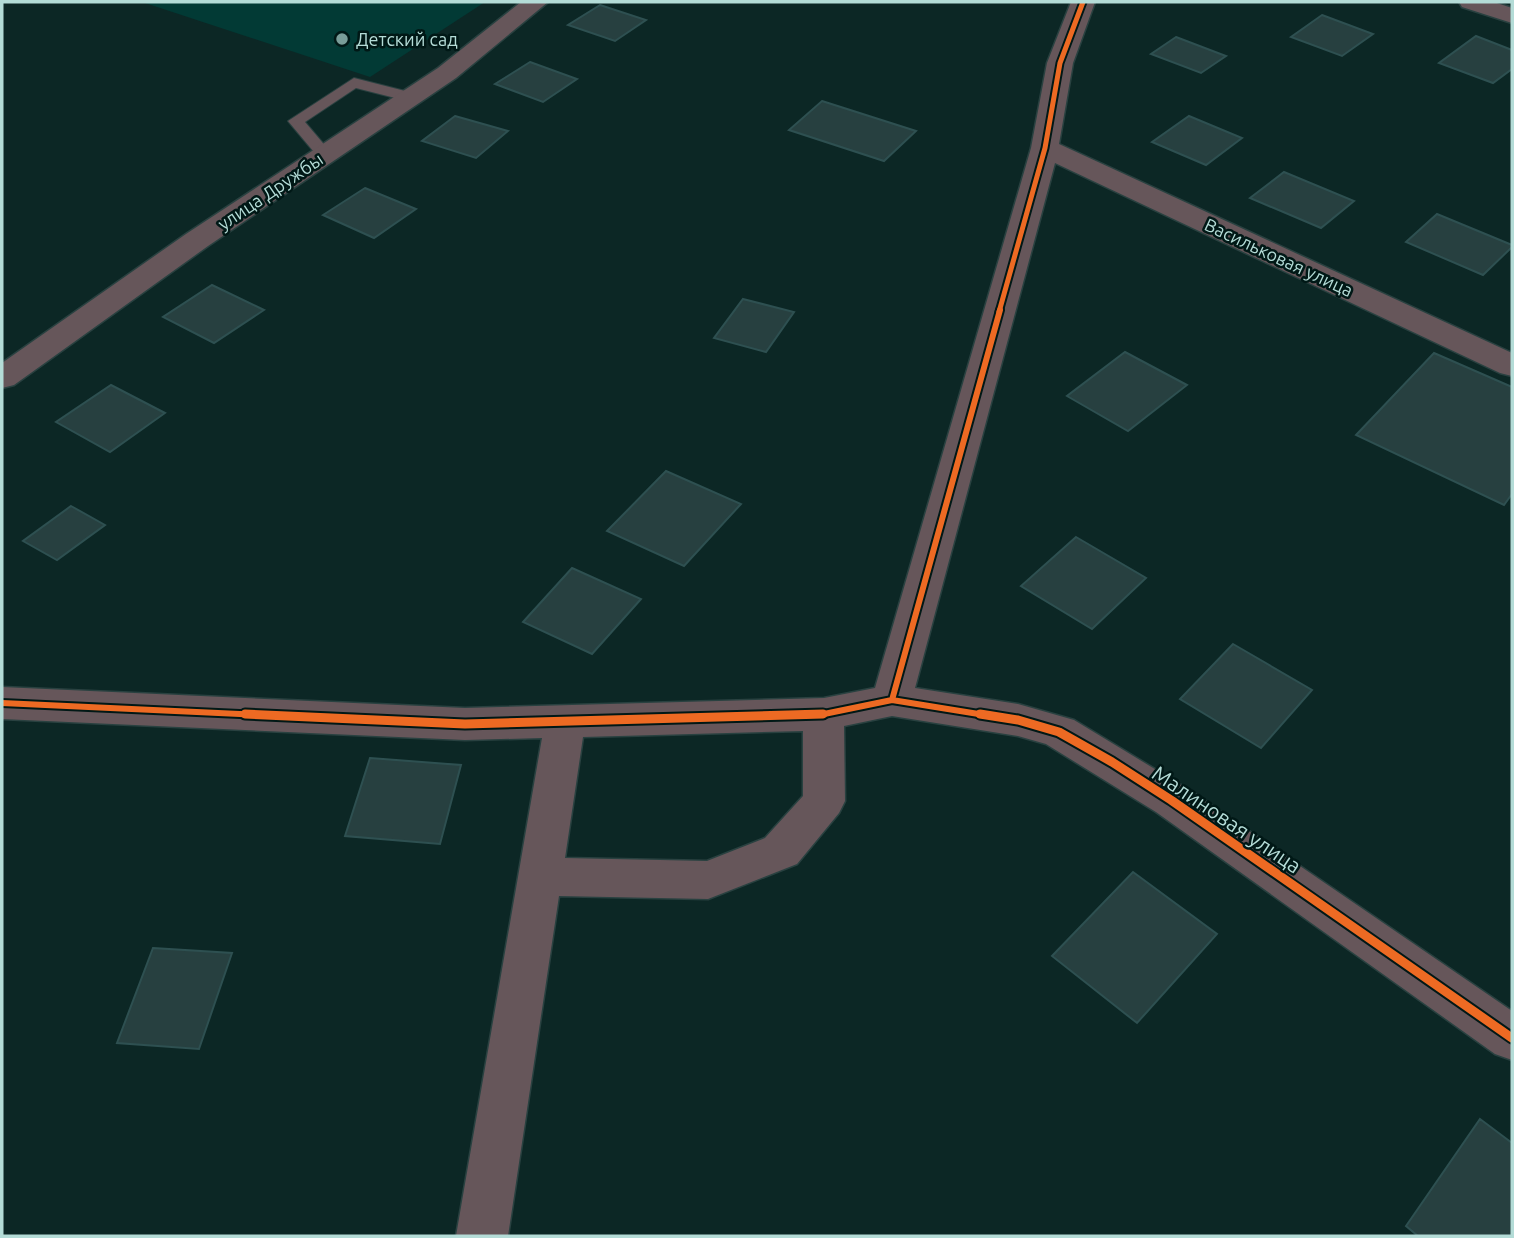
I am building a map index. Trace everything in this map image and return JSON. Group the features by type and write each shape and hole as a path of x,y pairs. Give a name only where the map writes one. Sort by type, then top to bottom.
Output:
{"street":[{"name":"улица Дружбы","path":"2,378 197,240 447,73 536,2"},
{"path":"892,700 1045,148 1060,63 1083,2"},
{"path":"1472,2 1512,16"},
{"name":"Васильковая улица","path":"1045,148 1512,366"},
{"name":"Малиновая улица","path":"2,704 465,724 824,713 892,700 1018,720 1059,732 1171,800 1512,1038"},
{"path":"540,876 708,880 781,851 824,802 824,713"},
{"path":"482,1236 565,722"}],"lane":[{"path":"325,155 296,121 354,83 411,97"}],"shaded area":[{"name":"Детский сад","path":"142,2 485,2 370,77"}],"building":[{"path":"600,5 646,20 615,41 568,25"},
{"path":"1322,15 1373,34 1342,56 1291,37"},
{"path":"1476,36 1512,50 1512,69 1493,83 1439,63"},
{"path":"1176,37 1226,56 1201,73 1151,54"},
{"path":"530,62 577,79 543,102 495,84"},
{"path":"822,101 916,131 884,161 789,130"},
{"path":"455,116 508,131 476,158 422,141"},
{"path":"1189,116 1242,138 1206,165 1152,142"},
{"path":"1284,172 1354,201 1321,228 1250,198"},
{"path":"365,188 416,209 374,238 323,215"},
{"path":"1437,214 1512,247 1483,275 1406,242"},
{"path":"212,285 264,310 214,343 163,317"},
{"path":"743,299 794,312 766,352 714,338"},
{"path":"1125,352 1187,385 1128,431 1067,396"},
{"path":"1434,353 1512,387 1512,494 1504,505 1356,435"},
{"path":"111,385 165,413 110,452 56,422"},
{"path":"666,471 741,504 684,566 607,531"},
{"path":"71,506 105,525 57,560 23,541"},
{"path":"1076,537 1146,578 1092,629 1021,586"},
{"path":"572,568 641,599 592,654 523,622"},
{"path":"1233,644 1312,690 1261,748 1180,699"},
{"path":"370,758 461,765 440,844 345,836"},
{"path":"1133,872 1217,934 1137,1023 1052,956"},
{"path":"153,948 232,953 199,1049 117,1043"},
{"path":"1480,1119 1512,1143 1512,1236 1418,1236 1406,1226"}],"cycle path":[{"path":"2,703 465,724 824,714 892,700 1045,148 1060,63 1083,2"},
{"path":"892,700 1018,720 1059,732 1171,800 1512,1038"}],"place":[{"name":"Детский сад","path":"342,39"}]}
